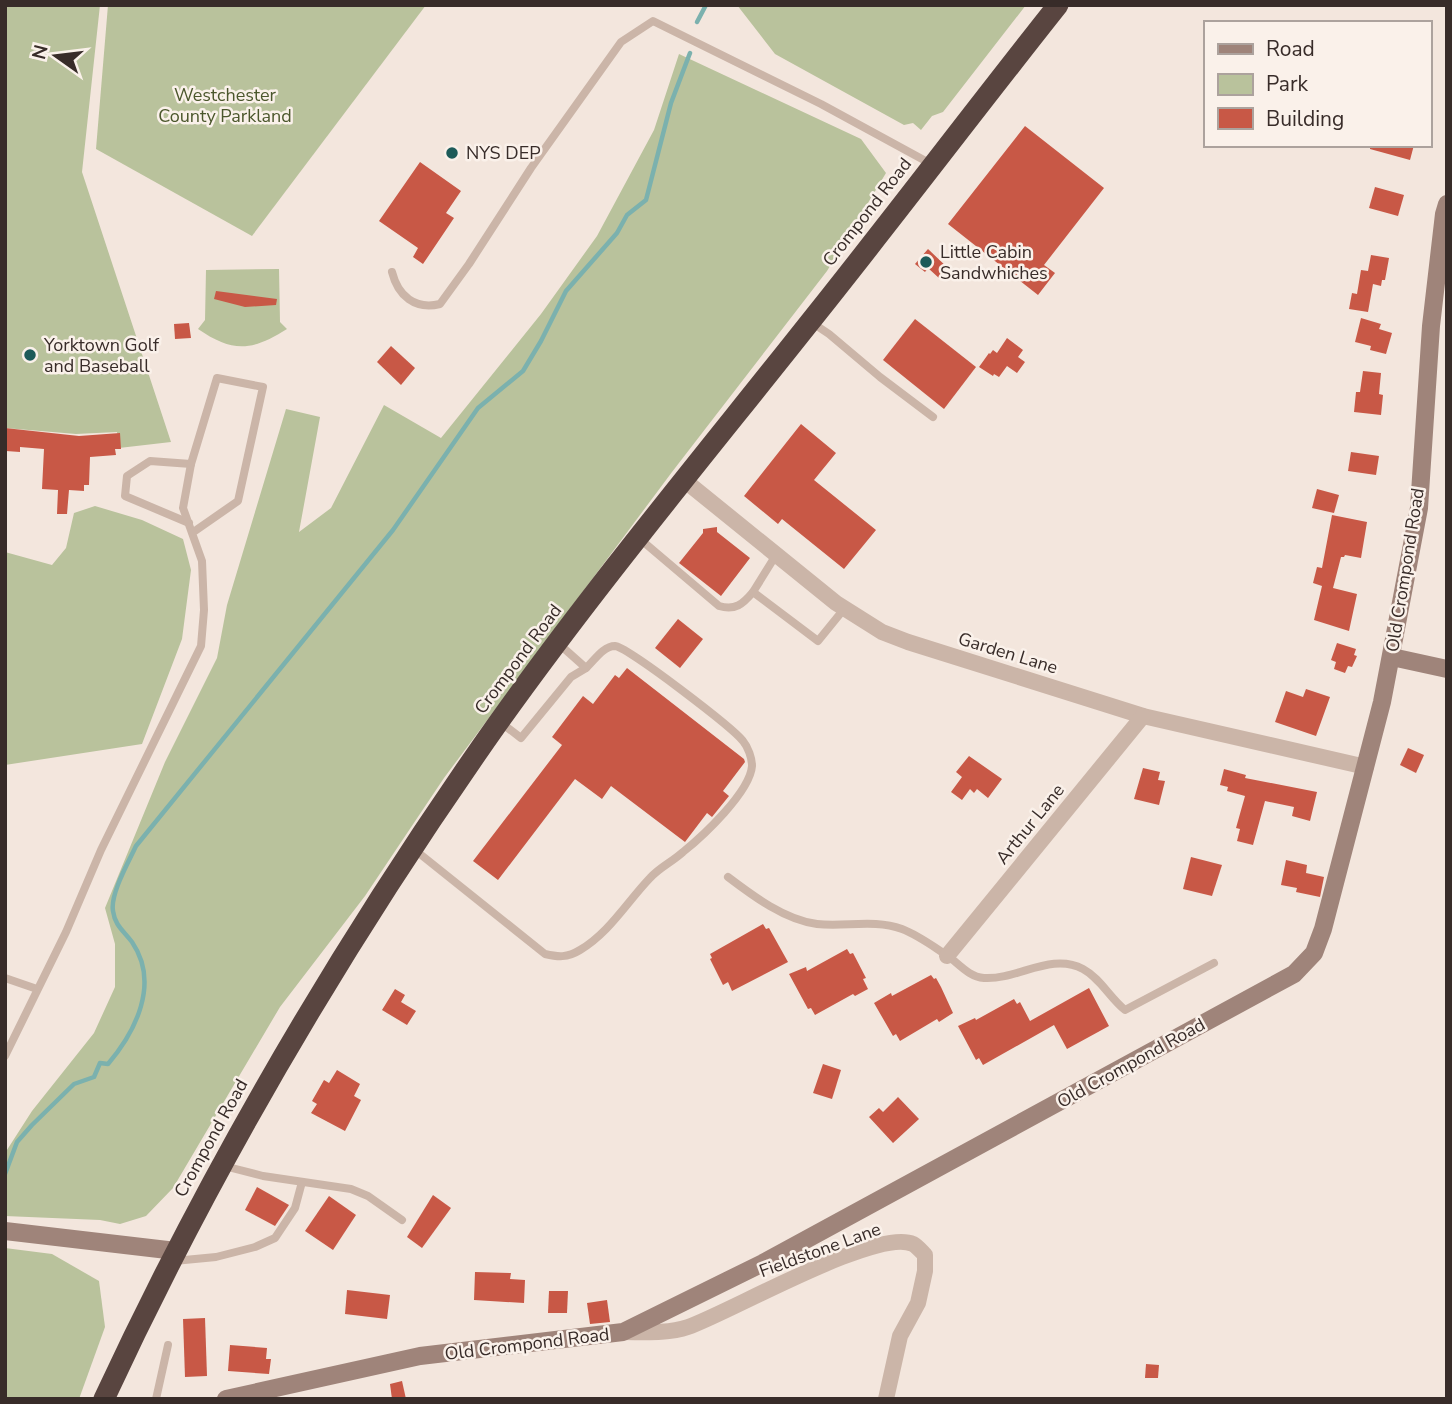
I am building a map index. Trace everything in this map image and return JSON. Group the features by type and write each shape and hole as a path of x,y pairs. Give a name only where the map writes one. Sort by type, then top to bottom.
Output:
{"highway":[{"name":"Crompond Road","path":"104,1399 173,1256 221,1166 303,1025 413,849 499,722 638,538 811,322 1058,5"}],"street":[{"name":"Old Crompond Road","path":"226,1399 420,1356 623,1332 763,1263 1294,974 1314,953 1323,929 1392,657 1419,508 1431,326 1447,204"},
{"name":"Garden Lane","path":"684,480 844,609 882,632 1143,716 1366,767"},
{"path":"1392,657 1447,669"},
{"name":"Arthur Lane","path":"947,956 1143,716"},
{"path":"5,1231 173,1256"},
{"name":"Fieldstone Lane","path":"623,1332 661,1332 687,1327 787,1279 866,1250 898,1242 913,1244 925,1255 925,1270 918,1303 900,1336 886,1399"}],"lane":[{"path":"392,272 399,290 407,299 429,307 440,304 531,168 621,41 653,22 821,104 933,165"},
{"path":"811,322 933,416"},
{"path":"5,1056 201,646 204,610 202,561 183,508 191,464 217,378 263,387 238,501 192,533"},
{"path":"189,523 125,496 128,476 150,461 191,464"},
{"path":"638,538 719,606 729,609 738,606 753,592 776,555"},
{"path":"753,592 818,641 844,609"},
{"path":"558,643 586,668"},
{"path":"413,849 545,954 561,958 578,952 595,940 661,867 682,854 715,824 747,782 752,767 743,741 680,688 626,650 615,646 605,649 586,668 571,677 520,738 499,722"},
{"path":"728,877 752,896 815,924 887,924 905,930 968,972 983,978 1063,963 1084,970 1125,1010 1214,962"},
{"path":"5,978 37,989"},
{"path":"221,1166 351,1189 368,1196 402,1220"},
{"path":"173,1256 216,1258 255,1247 275,1238 295,1208 302,1182"},
{"path":"156,1399 168,1345"}],"green space":[{"path":"5,5 100,5 82,172 171,442 119,448 117,432 76,434 5,428"},
{"name":"Westchester County Parkland","path":"108,5 426,5 252,236 96,149"},
{"path":"737,5 1026,5 943,112 932,116 921,130 913,123 904,125 775,54"},
{"path":"679,54 861,139 886,173 827,271 672,472 444,778 365,896 280,1007 173,1188 146,1216 120,1224 100,1220 5,1216 5,1153 32,1111 94,1033 115,987 115,944 105,908 165,762 217,658 227,605 286,409 320,417 299,532 331,508 384,405 441,438 541,314 597,236 654,130"},
{"path":"279,269 280,322 287,329 263,342 243,346 222,342 198,329 205,320 206,270"},
{"path":"95,506 142,520 183,539 191,570 182,639 142,744 5,765 5,552 52,565 66,548 74,513"},
{"path":"5,1248 52,1254 99,1281 105,1327 79,1399 5,1399"}],"building":[{"path":"1025,126 1104,188 1044,265 1055,273 1038,295 948,224"},
{"path":"1370,147 1413,147 1410,160"},
{"path":"420,162 461,191 446,213 454,218 423,264 413,257 418,248 379,221"},
{"path":"1375,187 1404,195 1398,216 1369,208"},
{"path":"928,249 949,269 940,279 928,268 925,272 915,264"},
{"path":"1371,255 1389,258 1385,280 1382,280 1381,286 1373,284 1368,312 1349,309 1352,293 1357,294 1361,270 1368,271"},
{"path":"216,291 277,299 276,305 245,307 214,299"},
{"path":"1361,318 1381,324 1379,329 1392,333 1386,354 1355,342"},
{"path":"915,319 976,367 944,409 883,360"},
{"path":"189,323 191,338 175,339 174,324"},
{"path":"1007,338 1023,350 1018,357 1025,362 1017,373 1007,366 999,377 994,374 993,376 979,367 989,353 993,350 997,353"},
{"path":"391,346 415,368 401,385 377,362"},
{"path":"1363,371 1381,373 1381,415 1354,412 1356,392 1360,392"},
{"path":"801,424 836,453 814,480 876,530 844,569 782,519 778,524 744,496"},
{"path":"5,428 79,436 120,433 121,449 115,449 116,455 90,457 89,485 84,485 84,491 69,490 67,514 57,514 58,490 42,489 44,449 20,447 20,452 6,451"},
{"path":"1351,452 1379,456 1376,475 1348,471"},
{"path":"1317,489 1339,495 1334,513 1312,508"},
{"path":"1332,515 1367,522 1361,558 1345,555 1341,557 1333,588 1357,594 1349,631 1314,620 1322,586 1313,583 1317,567 1322,568"},
{"path":"717,527 717,532 750,558 721,596 679,563 703,533 703,529"},
{"path":"678,619 703,639 680,668 655,648"},
{"path":"1337,643 1356,649 1354,655 1357,656 1352,667 1348,666 1345,673 1334,669 1336,662 1331,660"},
{"path":"627,668 744,759 745,762 723,791 729,796 712,817 707,813 685,842 611,786 602,799 575,779 498,880 473,861 562,745 552,737 583,696 593,704 615,675 619,678"},
{"path":"1306,689 1330,697 1316,736 1275,722 1286,691 1303,697"},
{"path":"1408,748 1424,755 1416,773 1400,765"},
{"path":"969,756 1002,779 988,798 977,789 974,793 970,789 962,800 951,792 962,777 956,772"},
{"path":"1143,768 1160,772 1158,780 1165,781 1159,805 1134,799"},
{"path":"1224,769 1246,775 1245,778 1317,792 1310,821 1292,816 1294,807 1265,801 1253,845 1237,841 1240,829 1236,828 1245,796 1227,791 1228,787 1220,785"},
{"path":"1191,857 1222,865 1212,896 1183,889"},
{"path":"1286,860 1307,865 1306,873 1324,877 1320,897 1296,892 1297,888 1281,885"},
{"path":"763,924 766,929 769,928 788,962 732,991 728,982 723,985 710,954"},
{"path":"847,949 850,954 853,953 866,978 863,979 868,989 855,996 853,994 815,1015 811,1008 808,1009 789,974 806,967 807,971"},
{"path":"931,975 936,978 953,1013 939,1022 937,1019 900,1041 896,1034 893,1036 874,1003"},
{"path":"1089,988 1109,1026 1067,1049 1054,1025 983,1065 979,1058 976,1060 958,1026 975,1018 976,1020 1014,999 1017,1004 1020,1002 1030,1021"},
{"path":"395,989 405,995 401,1002 416,1011 407,1025 382,1010"},
{"path":"823,1064 841,1070 832,1099 813,1093"},
{"path":"337,1070 360,1084 354,1096 361,1100 345,1131 311,1113 317,1104 312,1101 324,1080 329,1083"},
{"path":"898,1097 919,1119 893,1143 869,1117 879,1108 883,1112"},
{"path":"257,1187 289,1205 275,1226 245,1210"},
{"path":"433,1195 451,1208 422,1248 407,1237"},
{"path":"329,1196 356,1215 333,1250 305,1231"},
{"path":"475,1272 511,1273 510,1279 525,1280 524,1303 474,1300"},
{"path":"347,1290 390,1295 387,1319 345,1314"},
{"path":"549,1291 568,1291 567,1313 548,1313"},
{"path":"607,1300 610,1322 590,1324 587,1303"},
{"path":"205,1318 207,1376 185,1377 183,1319"},
{"path":"230,1345 267,1348 266,1359 271,1359 269,1374 228,1371"},
{"path":"1146,1364 1159,1365 1158,1378 1145,1378"},
{"path":"402,1381 406,1399 392,1399 390,1384"}],"waterway":[{"path":"697,22 706,5"},
{"path":"5,1174 17,1142 74,1084 94,1077 100,1063 108,1064 128,1037 135,1022 141,1006 144,974 132,942 116,921 113,904 121,878 136,846 393,530 478,408 523,371 566,291 617,233 627,215 646,200 671,103 690,53"}],"place":[{"name":"NYS DEP","path":"452,153"},
{"name":"Little Cabin Sandwhiches","path":"926,262"},
{"name":"Yorktown Golf and Baseball","path":"30,355"}]}
